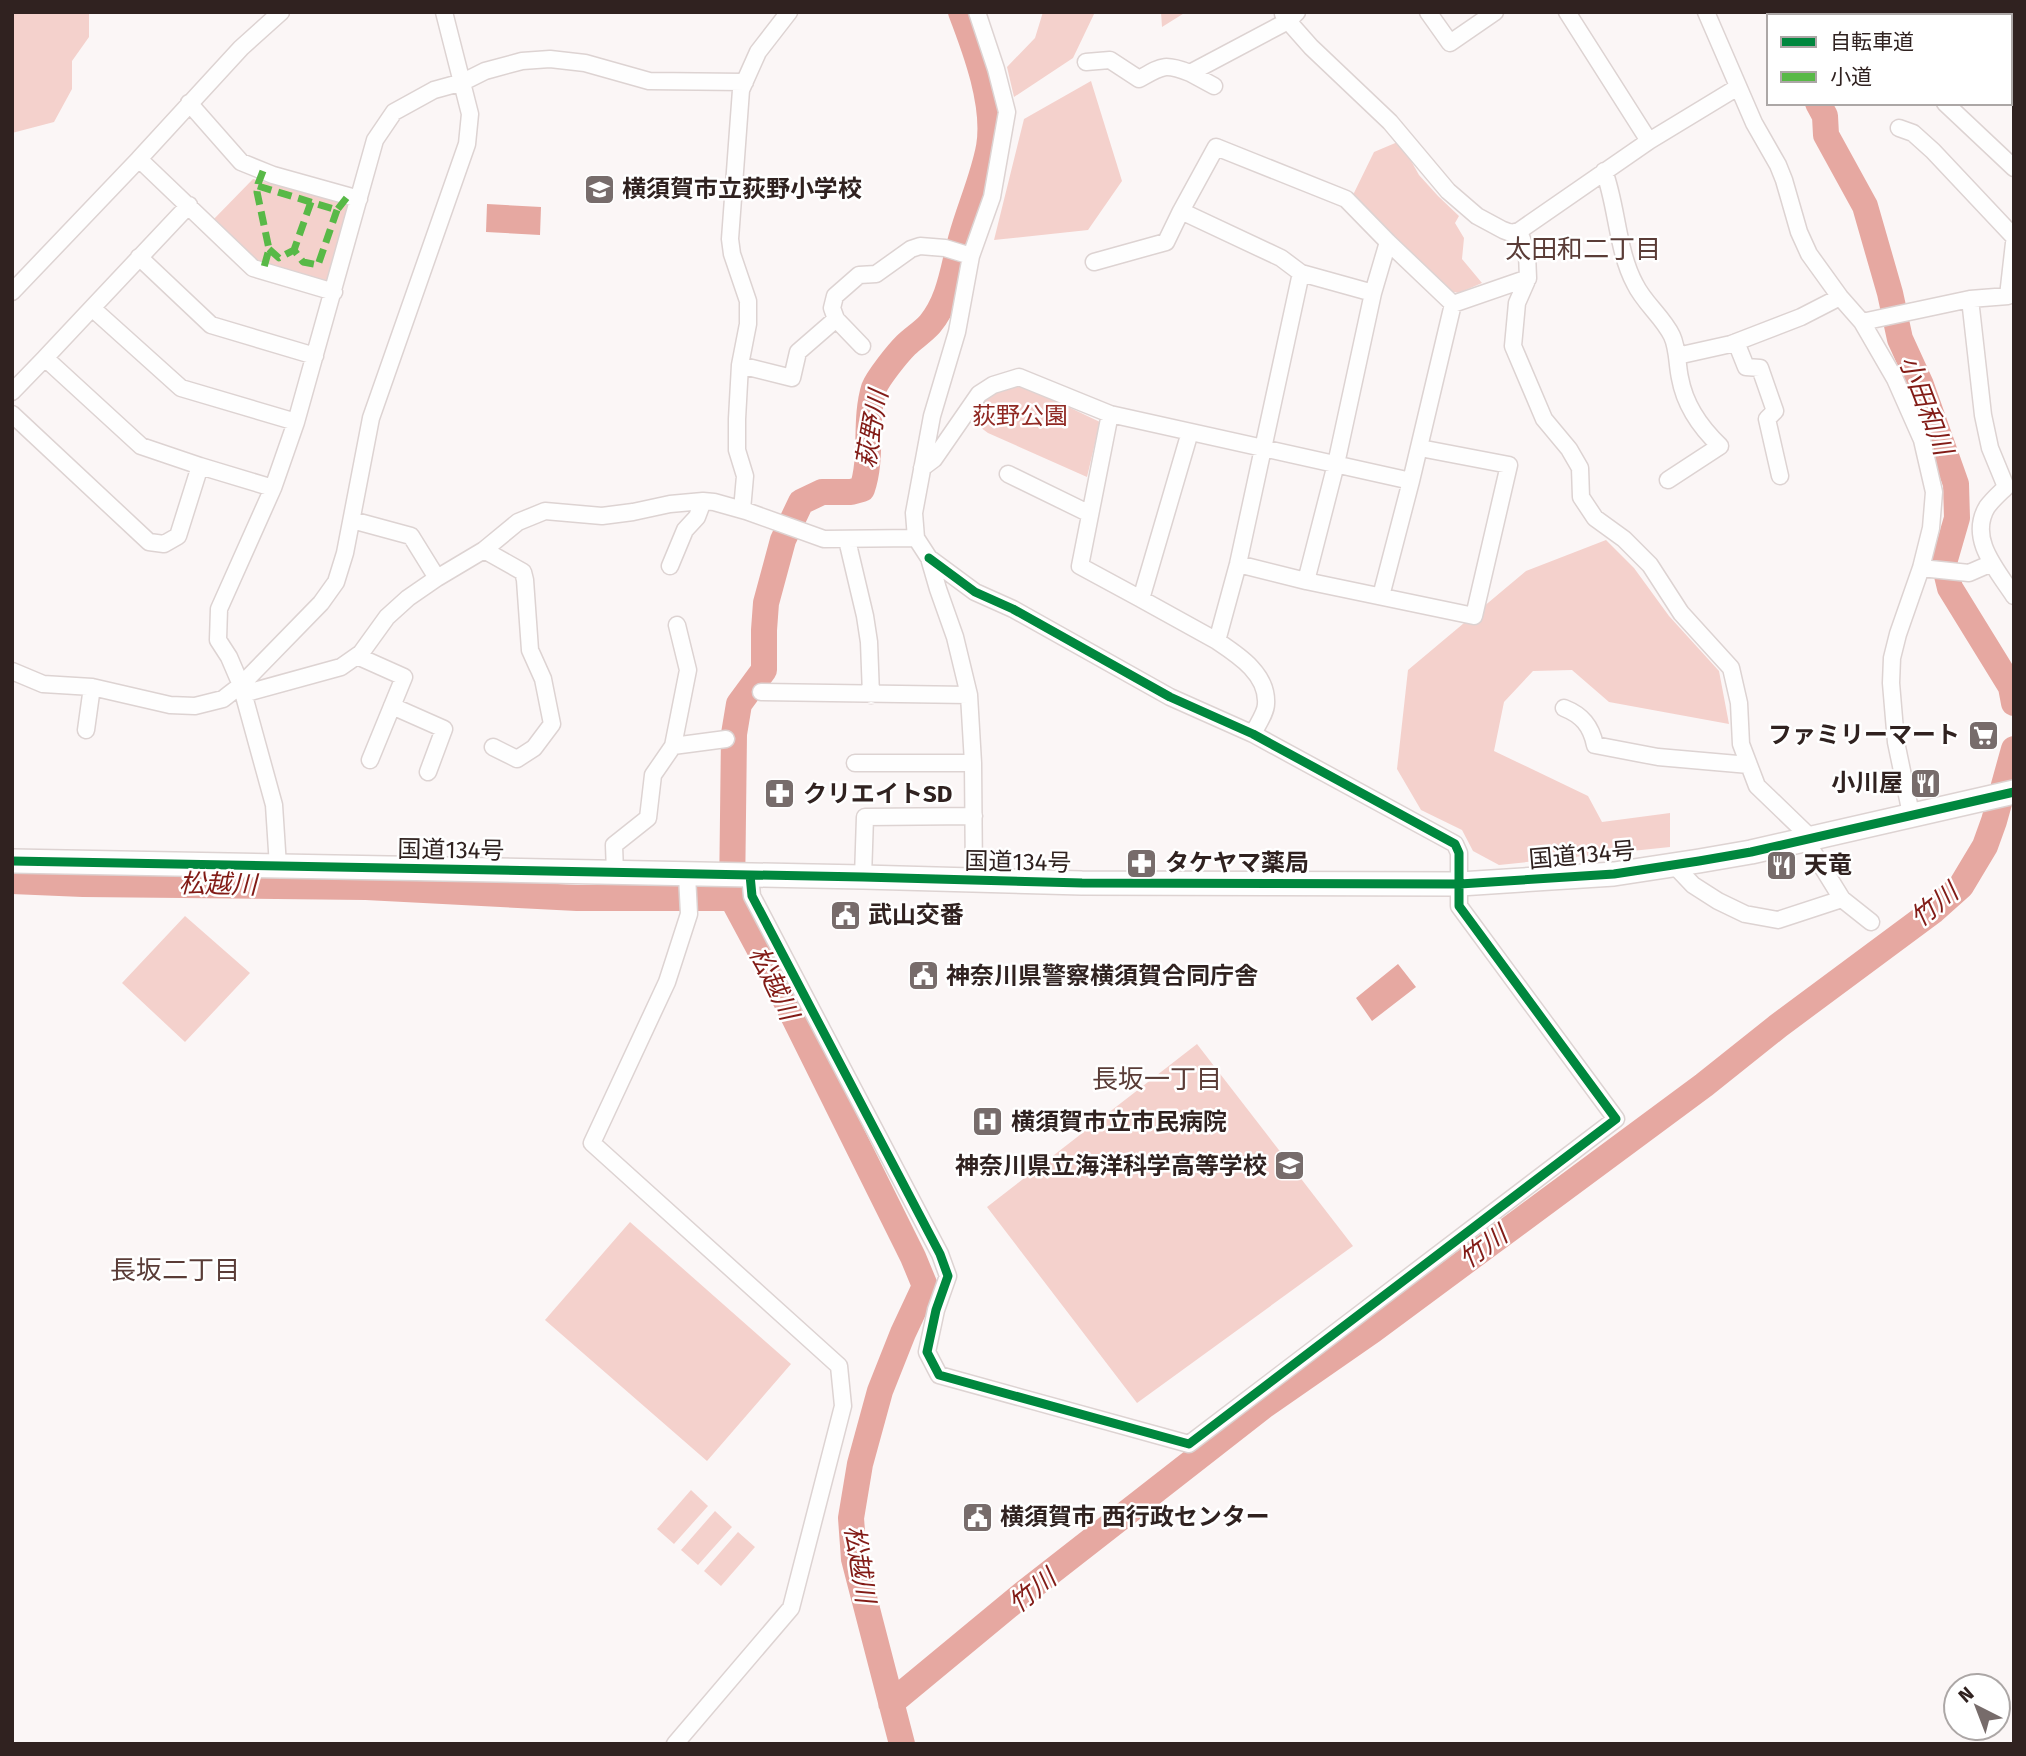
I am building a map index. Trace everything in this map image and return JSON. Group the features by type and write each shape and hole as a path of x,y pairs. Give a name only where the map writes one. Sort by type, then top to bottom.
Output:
{"highway":[{"name":"国道134号","path":"12,861 1082,883 1460,884 1614,874 1674,865 1751,852 2014,792"}],"street":[{"path":"12,292 241,48 281,12"},
{"path":"242,690 321,603 336,582 345,553 371,418 467,144 470,114 444,12"},
{"path":"742,510 745,476 737,450 737,419 740,365 748,324 748,301 732,254 730,239 741,90 758,52 789,12"},
{"path":"974,881 973,763 969,695 955,637 929,558 916,538 914,513 932,416 957,332 967,254 992,197 1007,112 977,12"},
{"path":"1428,12 1450,43 1495,12"},
{"path":"1567,12 1649,141"},
{"path":"1706,12 1754,123 1778,165 1799,232 1810,254 1840,297 1862,322 1895,379 1923,440 1934,492 1931,527 1921,568 1898,634 1892,658 1891,682 1896,742 1911,814"},
{"path":"1190,73 1289,15 1311,47 1390,121 1448,191 1478,216 1511,233 1519,231 1649,141 1738,87"},
{"path":"278,866 274,805 242,690 218,640 219,609 273,488 296,422 375,140 394,112 434,90 522,61 550,59 585,64 649,80 744,82"},
{"path":"1086,62 1110,60 1139,79 1161,66 1173,67 1214,86"},
{"path":"189,103 242,162 273,176 359,199"},
{"path":"1947,105 2014,168"},
{"path":"1899,128 1913,133 1933,151 2014,237"},
{"path":"1094,262 1153,248 1166,242 1216,147 1346,199 1453,304"},
{"path":"139,159 253,268 334,292"},
{"path":"1604,171 1611,189 1612,203 1634,284 1673,337 1686,401 1703,430 1720,446 1668,480"},
{"path":"12,392 189,205"},
{"path":"1181,211 1282,258 1301,273 1373,293"},
{"path":"1519,231 1527,253 1528,278 1517,303 1513,346 1544,419 1569,449 1580,468 1581,497 1595,518 1625,539 1650,565 1681,613 1731,668 1740,703 1741,744 1757,786 1808,838 1842,899 1871,922"},
{"path":"1306,581 1336,464 1373,293 1388,242"},
{"path":"1862,322 1969,299 2011,300 2014,243"},
{"path":"862,346 836,319 832,309 835,296 859,275 876,274 911,249 920,246 945,248 967,254"},
{"path":"139,257 211,325 315,356"},
{"path":"1217,641 1238,564 1301,273"},
{"path":"1453,304 1528,278"},
{"path":"1677,356 1736,342 1801,317 1840,297"},
{"path":"1969,299 1983,415 1990,448 2006,487 1987,507 1980,535 1982,545 1992,563 2014,596"},
{"path":"1381,596 1420,448 1453,304"},
{"path":"92,308 181,388 296,422"},
{"path":"740,365 792,378 798,352 836,319"},
{"path":"1736,342 1746,366 1760,368 1775,411 1767,419 1780,476"},
{"path":"45,358 141,446 273,488"},
{"path":"922,468 934,459 979,394 993,385 1019,377 1111,414 1411,481"},
{"path":"1111,414 1080,566 1217,641 1253,668 1264,689 1267,705 1252,734"},
{"path":"15,420 149,542 164,544 178,536 200,466"},
{"path":"1142,599 1190,432"},
{"path":"1238,564 1474,616 1509,465 1420,448"},
{"path":"1008,474 1090,514"},
{"path":"12,671 43,684 92,687 170,705 195,706 223,699 242,690 341,667 361,653 387,617 408,598 484,550 518,522 545,511 602,516 703,501 742,510 824,539 916,538"},
{"path":"670,566 685,530 697,517 703,501"},
{"path":"352,520 411,536 437,578"},
{"path":"847,540 867,629 871,695"},
{"path":"484,550 523,572 526,580 530,650 543,679 552,724 534,748 517,759 493,747"},
{"path":"738,875 752,896 940,1254 948,1276 936,1310 927,1352 939,1376 1189,1444 1616,1119 1459,906 1459,853 1455,844 1252,734 1170,697 1013,609 975,592 929,558"},
{"path":"1921,568 1969,573 1992,563"},
{"path":"615,873 614,845 648,818 653,775 673,746 688,670 677,625"},
{"path":"357,656 404,677 370,760"},
{"path":"86,730 92,687"},
{"path":"761,692 969,695"},
{"path":"392,705 443,729 428,772"},
{"path":"1564,709 1578,713 1589,728 1595,745 1658,757 1749,765"},
{"path":"673,746 726,738"},
{"path":"855,762 973,763"},
{"path":"863,877 865,817 974,816"},
{"path":"1674,865 1693,885 1745,914 1778,920 1842,899"},
{"path":"675,1744 791,1608 843,1406 839,1366 592,1143 667,982 689,914 687,875"}],"green space":[{"path":"12,12 89,12 89,37 72,61 72,89 54,122 12,133"},
{"path":"1043,12 1095,12 1073,58 1014,97 1007,67 1035,38"},
{"path":"1161,12 1186,12 1162,27"},
{"path":"1091,81 1122,181 1088,230 994,240 1024,119"},
{"path":"1400,141 1419,175 1459,216 1455,223 1464,238 1462,259 1482,283 1459,293 1448,291 1352,197 1374,152"},
{"path":"253,179 352,205 328,283 256,260 212,221"},
{"name":"荻野公園","path":"1020,384 1100,422 1087,477 988,433 969,419 983,398 998,390"},
{"path":"1606,540 1634,568 1669,616 1719,671 1729,724 1609,702 1572,670 1533,671 1504,702 1494,751 1588,796 1602,822 1670,813 1670,847 1499,865 1473,851 1462,830 1421,810 1397,769 1408,670 1526,571"},
{"path":"185,916 250,973 185,1042 122,983"},
{"path":"1197,1044 1353,1246 1137,1403 987,1207"},
{"path":"630,1222 791,1364 707,1461 545,1320"},
{"path":"691,1490 708,1506 674,1544 657,1529"},
{"path":"715,1511 732,1527 698,1565 681,1550"},
{"path":"738,1532 755,1547 721,1586 704,1571"}],"shaded area":[{"path":"487,204 541,207 540,235 486,232"},
{"path":"1398,964 1416,987 1372,1021 1356,998"}],"waterway":[{"name":"萩野川","path":"732,898 734,734 739,704 764,670 766,603 783,540 801,502 822,492 851,492 862,489 874,388 893,360 930,324 942,305 986,159 990,131 987,96 961,12"},
{"name":"小田和川","path":"1819,105 1825,116 1826,135 1865,206 1900,339 1921,385 1956,484 1957,518 1944,563 1950,588 2011,687 2014,703"},
{"name":"竹川","path":"891,1703 1024,1593 1265,1405 1373,1330 1704,1085 1778,1026 1933,911 1961,886 1985,846 2014,749"},
{"name":"松越川","path":"12,881 366,887 577,898 732,898 769,967 925,1286 880,1391 860,1464 851,1518 854,1559 902,1744"}],"marked path":[{"path":"263,171 257,192 269,249 263,271"},
{"path":"258,186 337,210 348,196"},
{"path":"311,202 294,250 303,262 318,265 337,210"},
{"path":"269,249 279,258 294,250"}],"cycle path":[{"path":"750,875 752,896 940,1254 948,1276 936,1310 927,1352 939,1375 1189,1444 1616,1119 1459,906 1459,853 1455,844 1253,734 1170,697 1013,609 975,592 929,558"},
{"path":"12,861 1082,883 1460,884 1614,874 1699,861 1751,852 2014,792"}],"place":[{"name":"横須賀市立荻野小学校","path":"599,189"},
{"name":"ファミリーマート","path":"1983,735"},
{"name":"小川屋","path":"1926,783"},
{"name":"クリエイトSD","path":"780,794"},
{"name":"タケヤマ薬局","path":"1142,863"},
{"name":"天竜","path":"1781,865"},
{"name":"武山交番","path":"845,915"},
{"name":"神奈川県警察横須賀合同庁舎","path":"923,976"},
{"name":"横須賀市立市民病院","path":"988,1122"},
{"name":"神奈川県立海洋科学高等学校","path":"1290,1166"},
{"name":"横須賀市 西行政センター","path":"977,1517"}],"district":[{"name":"太田和二丁目","path":"1583,249"},
{"name":"長坂一丁目","path":"1157,1079"},
{"name":"長坂二丁目","path":"175,1270"}]}
